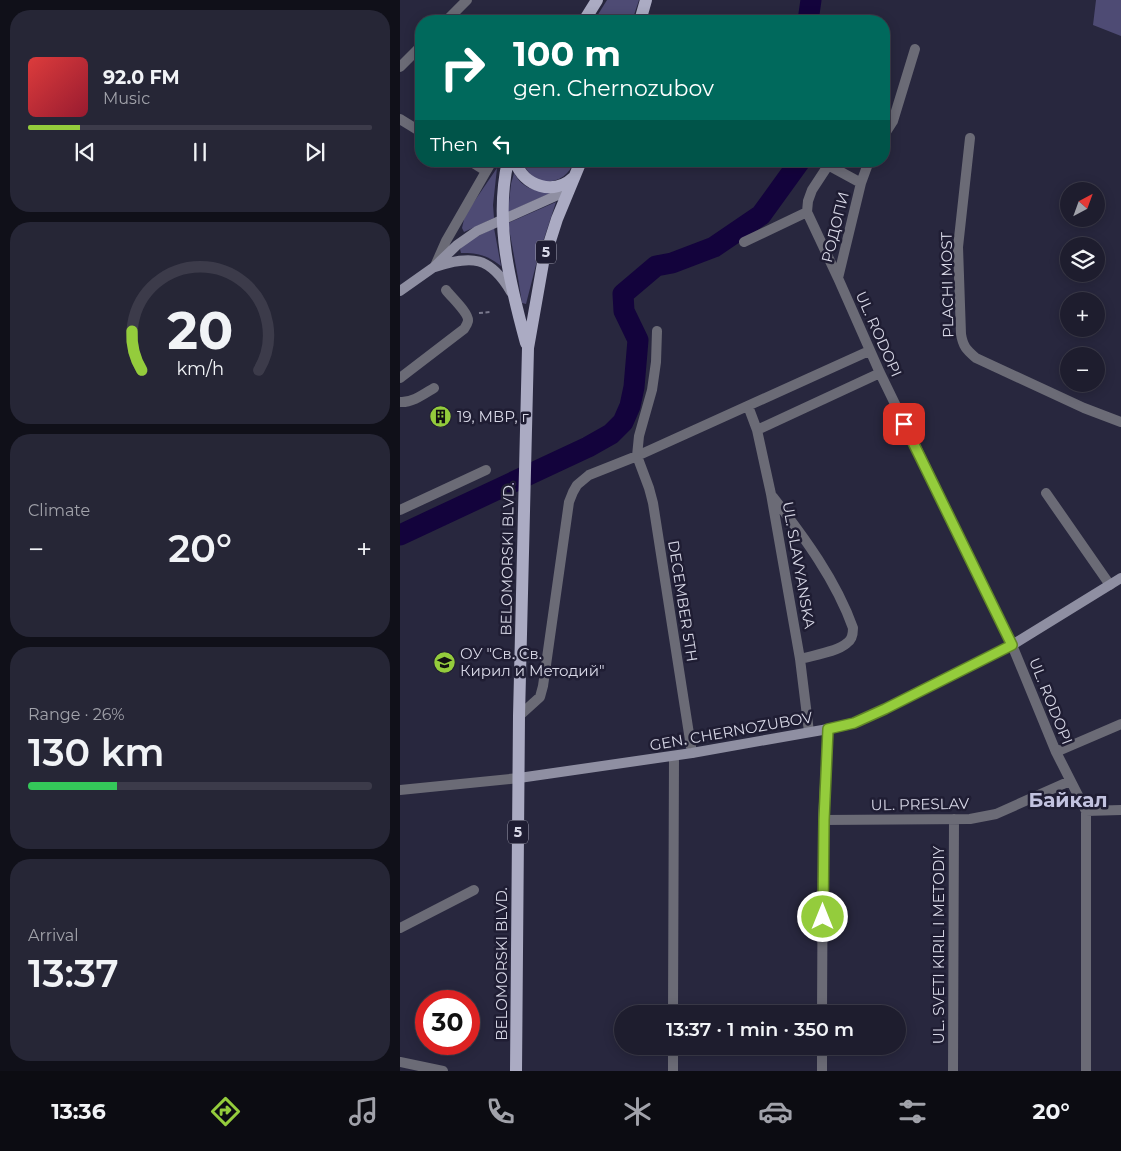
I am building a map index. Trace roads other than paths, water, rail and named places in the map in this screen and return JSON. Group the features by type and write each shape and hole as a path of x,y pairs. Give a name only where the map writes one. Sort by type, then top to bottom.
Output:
{"main road":[{"path":"588,15 597,0"},
{"path":"642,15 646,0"},
{"name":"BELOMORSKI BLVD.","path":"507,167 503,188 502,219 514,299 528,348"},
{"path":"518,167 526,179 538,185 548,187 567,182 578,167"},
{"name":"BELOMORSKI BLVD.","path":"516,1071 519,716 528,348 543,263 557,219 579,167"}],"street":[{"path":"452,15 467,0"},
{"path":"890,117 915,49"},
{"path":"400,67 415,52"},
{"path":"401,122 415,129"},
{"name":"PLACHI MOST","path":"970,138 958,247 962,344 976,358 1084,408 1121,422"},
{"path":"480,167 486,171"},
{"path":"434,267 446,241 488,167"},
{"name":"РОДОПИ","path":"807,212 812,190 826,167"},
{"name":"РОДОПИ","path":"835,167 861,183"},
{"name":"РОДОПИ","path":"838,278 861,183 868,167"},
{"path":"400,291 434,267 448,252 467,237 502,219 569,190"},
{"path":"744,242 807,212"},
{"name":"UL. RODOPI","path":"807,212 869,351 1012,645 1056,752 1086,810 1086,1071"},
{"path":"434,267 464,259 482,263 498,274 514,299"},
{"path":"400,378 464,329 467,324 466,314 446,290"},
{"path":"638,456 640,436 652,390 656,362 657,331"},
{"path":"519,716 540,698 569,502 573,492 582,480 589,474 638,456 869,351"},
{"path":"757,430 880,373"},
{"path":"400,402 404,403 434,388"},
{"name":"UL. SLAVYANSKA","path":"748,406 757,430 770,494 800,659 809,732"},
{"name":"DECEMBER 5TH","path":"638,456 653,503 692,754"},
{"path":"400,510 486,470"},
{"path":"1046,493 1110,585"},
{"path":"770,494 798,529 825,570 853,628 851,638 846,644 800,659"},
{"name":"GEN. CHERNOZUBOV","path":"519,778 692,754 854,723 1012,645 1121,578"},
{"path":"1056,752 1121,724"},
{"path":"822,1005 824,820 828,729"},
{"path":"673,1005 674,756"},
{"path":"400,790 519,778"},
{"name":"UL. PRESLAV","path":"824,820 970,819 996,814 1070,781"},
{"path":"1086,810 1121,810"},
{"name":"UL. SVETI KIRIL I METODIY","path":"953,1071 954,819"},
{"path":"400,928 474,890"},
{"path":"673,1055 673,1071"},
{"path":"822,1055 822,1071"},
{"path":"400,1062 443,1071"}],"waterway":[{"path":"809,15 811,0"},
{"path":"400,535 588,447 611,434 623,422 630,406 634,387 638,340 624,311 623,294 656,266 672,263 714,247 761,215 796,167"}],"place":[{"name":"19, МВР, г","path":"441,416"},
{"name":"ОУ \"Св. Св. Кирил и Методий\"","path":"444,662"}],"district":[{"name":"Байкал","path":"1068,800"}]}
